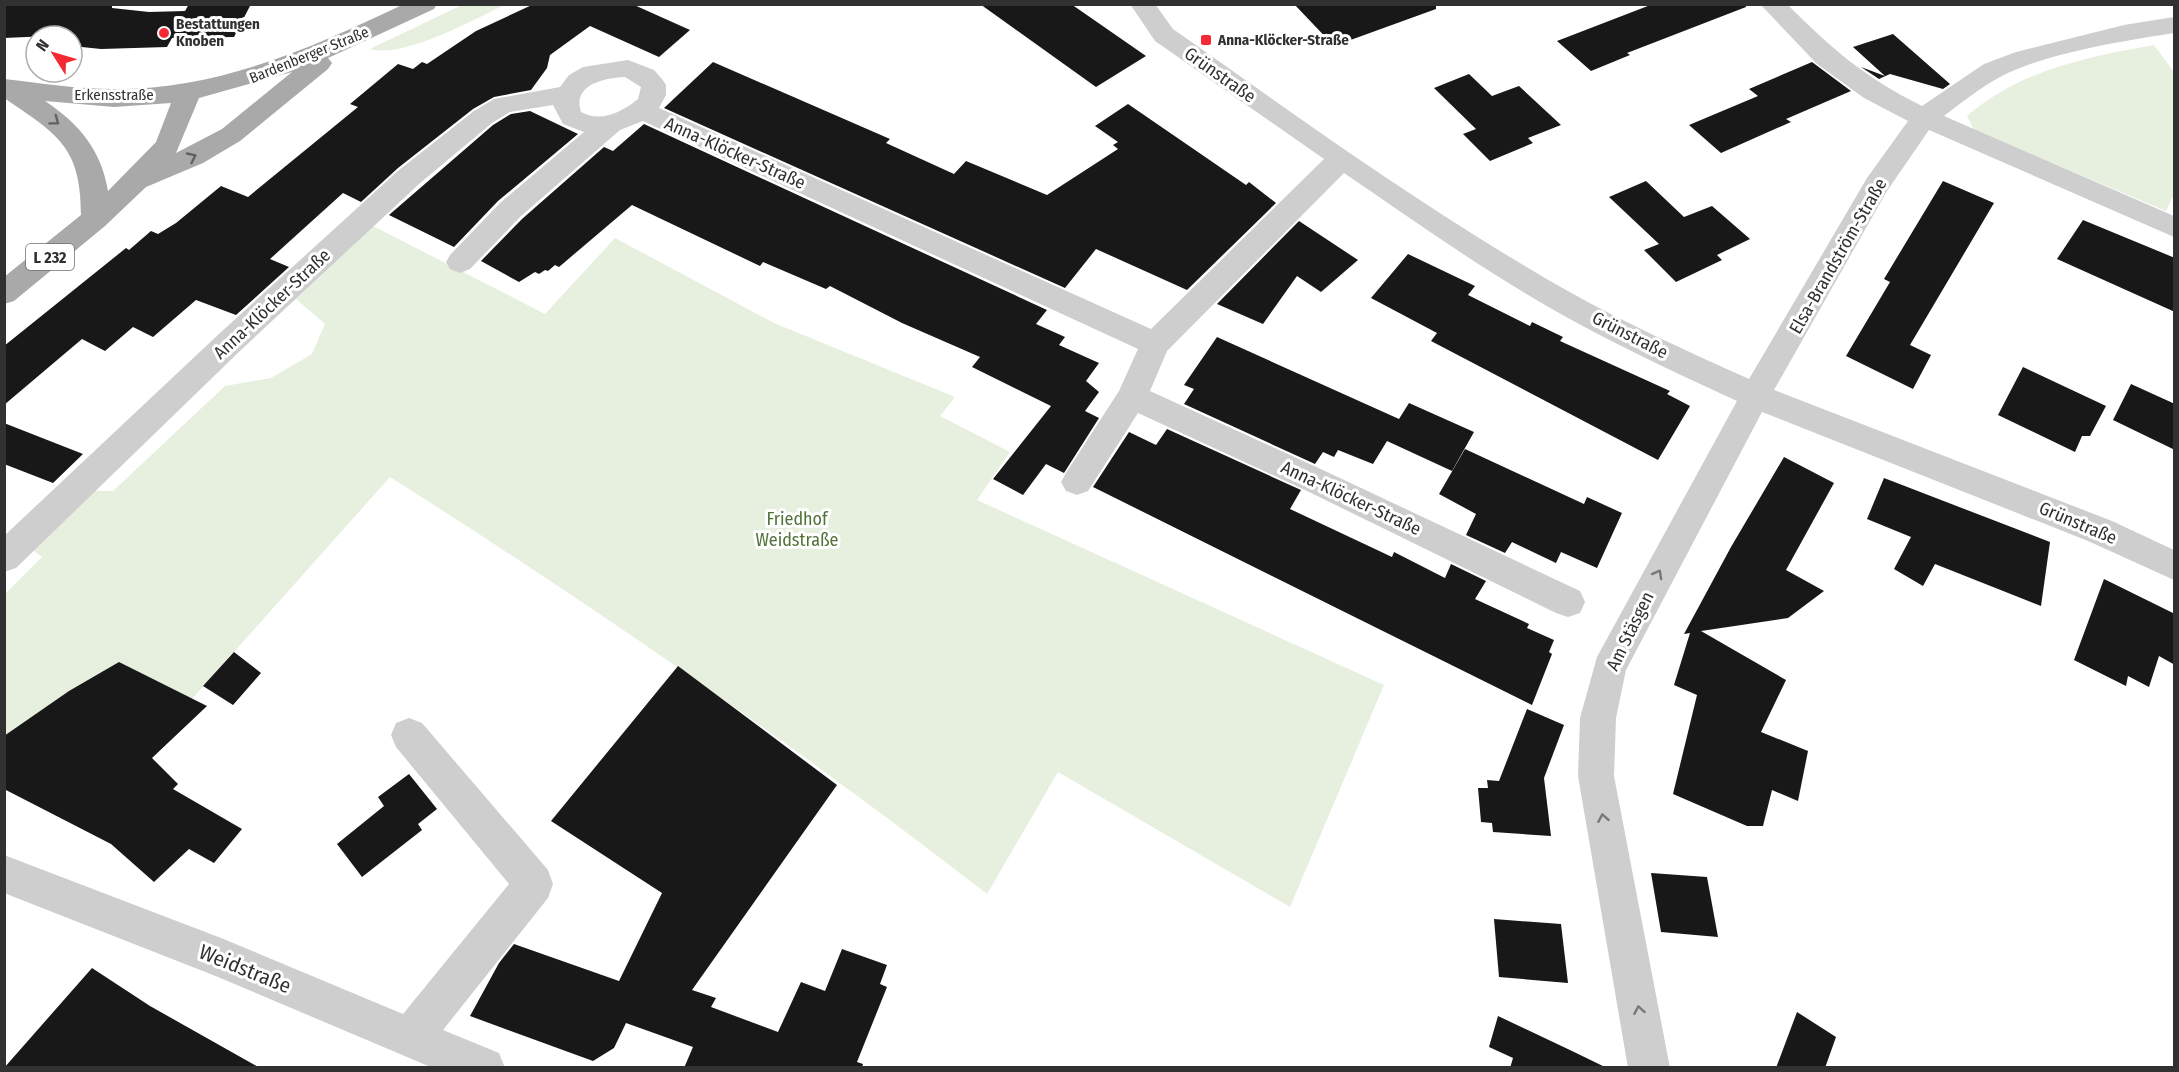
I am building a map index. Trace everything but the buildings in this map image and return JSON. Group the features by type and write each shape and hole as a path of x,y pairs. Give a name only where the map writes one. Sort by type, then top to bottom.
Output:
{"main road":[{"name":"Bardenberger Straße","path":"188,93 256,77 339,46 425,4"},
{"path":"138,180 194,156 231,135 339,46"},
{"path":"6,87 60,124 81,147 94,178 95,219"},
{"name":"Erkensstraße","path":"6,87 114,98 188,93"},
{"name":"L 232","path":"4,293 95,219 138,180 168,145 188,93"}],"street":[{"name":"Grünstraße","path":"1142,4 1164,35 1341,159 1444,228 1555,297 1631,338 1755,396 2090,526 2175,566"},
{"path":"1772,4 1826,58 1873,92 1924,118 2175,227"},
{"name":"Elsa-Brandström-Straße","path":"1755,396 1877,185 1924,118 1966,86 1993,70 2025,57 2124,33 2175,25"},
{"name":"Anna-Klöcker-Straße","path":"628,68 640,72 652,82 654,92 651,102 643,111 620,123 610,125 590,125 578,121 566,107 567,94 574,85 592,73 606,69 628,68"},
{"name":"Anna-Klöcker-Straße","path":"4,558 231,341 409,177 483,117 504,105 567,94"},
{"name":"Anna-Klöcker-Straße","path":"643,111 1155,344"},
{"name":"Anna-Klöcker-Straße","path":"460,262 510,210 610,125"},
{"path":"1077,482 1132,397 1155,344 1341,159"},
{"name":"Am Stäsgen","path":"1649,1068 1596,776 1598,718 1609,668 1755,396"},
{"name":"Anna-Klöcker-Straße","path":"1132,397 1314,480 1568,602"},
{"path":"409,735 534,884 411,1037"},
{"name":"Weidstraße","path":"4,874 221,958 484,1068"}],"green space":[{"path":"462,5 504,5 457,28 419,43 384,51 370,49"},
{"path":"2154,45 2174,72 2174,194 2166,211 1974,130 1967,116 1988,100 2032,76 2079,61"},
{"name":"Friedhof Weidstraße","path":"373,226 545,314 615,238 774,323 955,397 940,416 1010,452 977,500 1384,685 1290,907 1058,772 987,894 842,784 693,678 543,576 390,477 191,700 119,662 5,736 5,594 42,557 30,548 91,491 113,491 225,386 271,378 312,354 325,324 296,299"}],"place":[{"name":"Bestattungen Knoben","path":"164,33"},
{"name":"Anna-Klöcker-Straße","path":"1206,40"}]}
